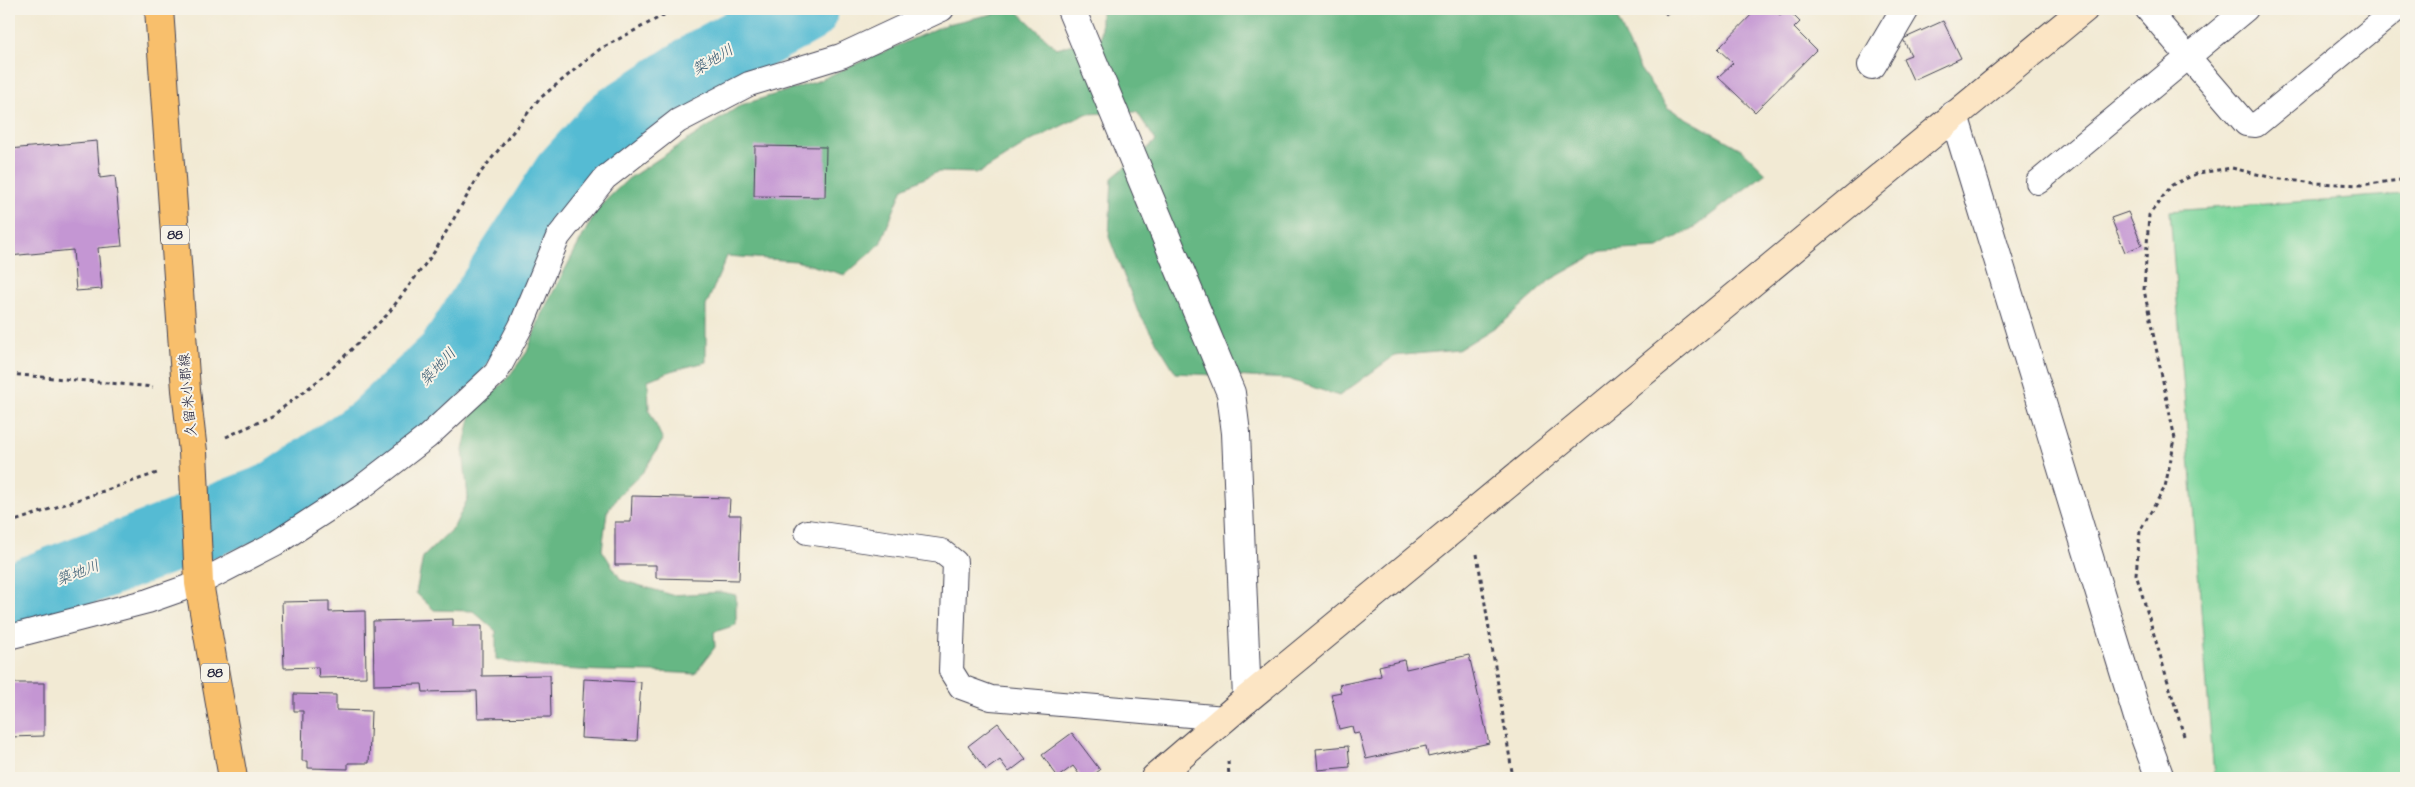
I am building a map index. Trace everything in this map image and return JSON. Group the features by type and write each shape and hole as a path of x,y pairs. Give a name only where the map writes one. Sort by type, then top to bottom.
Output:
{"main road":[{"name":"久留米小郡線","path":"159,9 186,390 194,457 199,575 233,778"}],"street":[{"path":"1071,9 1231,394 1236,432 1247,699"},
{"path":"1872,66 1905,9"},
{"path":"1155,778 1451,530 2084,9"},
{"path":"1954,115 2140,724 2160,778"}],"lane":[{"path":"9,637 148,601 199,575 276,543 362,487 427,437 496,373 521,326 558,237 605,178 678,121 749,84 841,56 942,9"},
{"path":"2147,9 2246,124 2256,125 2397,9"},
{"path":"2038,182 2246,9"},
{"path":"807,532 942,551 954,562 951,671 961,687 991,698 1225,718"}],"path":[{"path":"9,523 194,457 272,416 323,377 387,315 435,251 481,172 539,99 600,48 676,9"},
{"path":"2184,738 2136,574 2140,531 2165,486 2175,439 2144,290 2149,215 2172,184 2198,174 2232,168 2273,178 2352,185 2401,180 2406,177"},
{"path":"9,374 186,390"},
{"path":"1451,530 1476,554 1513,778"}],"green space":[{"path":"1015,9 1056,48 1101,38 1101,9 1613,9 1640,69 1668,108 1741,149 1766,173 1696,226 1658,248 1602,251 1550,280 1505,321 1458,350 1394,356 1339,396 1288,379 1176,373 1138,312 1109,237 1112,178 1156,141 1137,112 1086,114 1029,142 979,173 938,172 903,188 880,244 845,275 796,261 727,256 706,306 706,362 674,370 648,380 649,410 663,440 644,471 618,496 607,512 602,550 621,580 672,595 721,592 736,595 736,625 714,632 715,647 695,674 595,671 520,664 496,659 496,631 473,611 434,610 416,593 423,557 454,527 468,498 463,450 471,414 506,380 527,352 541,315 597,209 628,179 741,105 815,82 947,24"},
{"path":"2406,194 2406,778 2217,778 2214,777 2170,211"}],"building":[{"path":"1661,9 1673,9 1666,15"},
{"path":"1757,9 1773,9 1780,15 1787,9 1800,22 1794,28 1816,50 1755,112 1718,77 1733,63 1718,49"},
{"path":"1943,21 1961,58 1913,80 1903,58 1911,55 1903,39"},
{"path":"97,141 100,178 115,176 122,246 98,248 102,289 76,291 73,250 9,256 9,149"},
{"path":"755,146 826,147 825,197 754,196"},
{"path":"2128,212 2142,245 2125,252 2111,218"},
{"path":"632,496 730,498 729,515 741,515 739,580 656,578 656,565 615,565 615,522 631,522"},
{"path":"329,601 329,612 365,611 366,677 319,678 318,667 284,668 282,602"},
{"path":"453,619 453,626 482,626 482,676 550,675 551,717 478,718 477,691 423,692 422,684 374,685 373,621"},
{"path":"1469,655 1489,743 1428,757 1426,746 1366,759 1359,733 1354,734 1352,726 1339,729 1331,694 1341,692 1339,685 1381,676 1379,666 1404,660 1406,669"},
{"path":"584,679 641,682 637,741 581,738"},
{"path":"9,683 44,683 44,736 9,737"},
{"path":"294,694 336,695 336,710 371,711 369,763 348,763 348,769 308,768 308,761 302,761 303,711 294,711"},
{"path":"998,723 1026,759 1009,772 1000,760 986,770 968,746"},
{"path":"1072,733 1100,770 1089,778 1082,778 1073,766 1058,777 1042,755"},
{"path":"1348,746 1350,767 1318,770 1316,749"}],"waterway":[{"name":"築地川","path":"9,599 275,497 374,430 450,358 567,176 617,121 709,61 804,9"}]}
